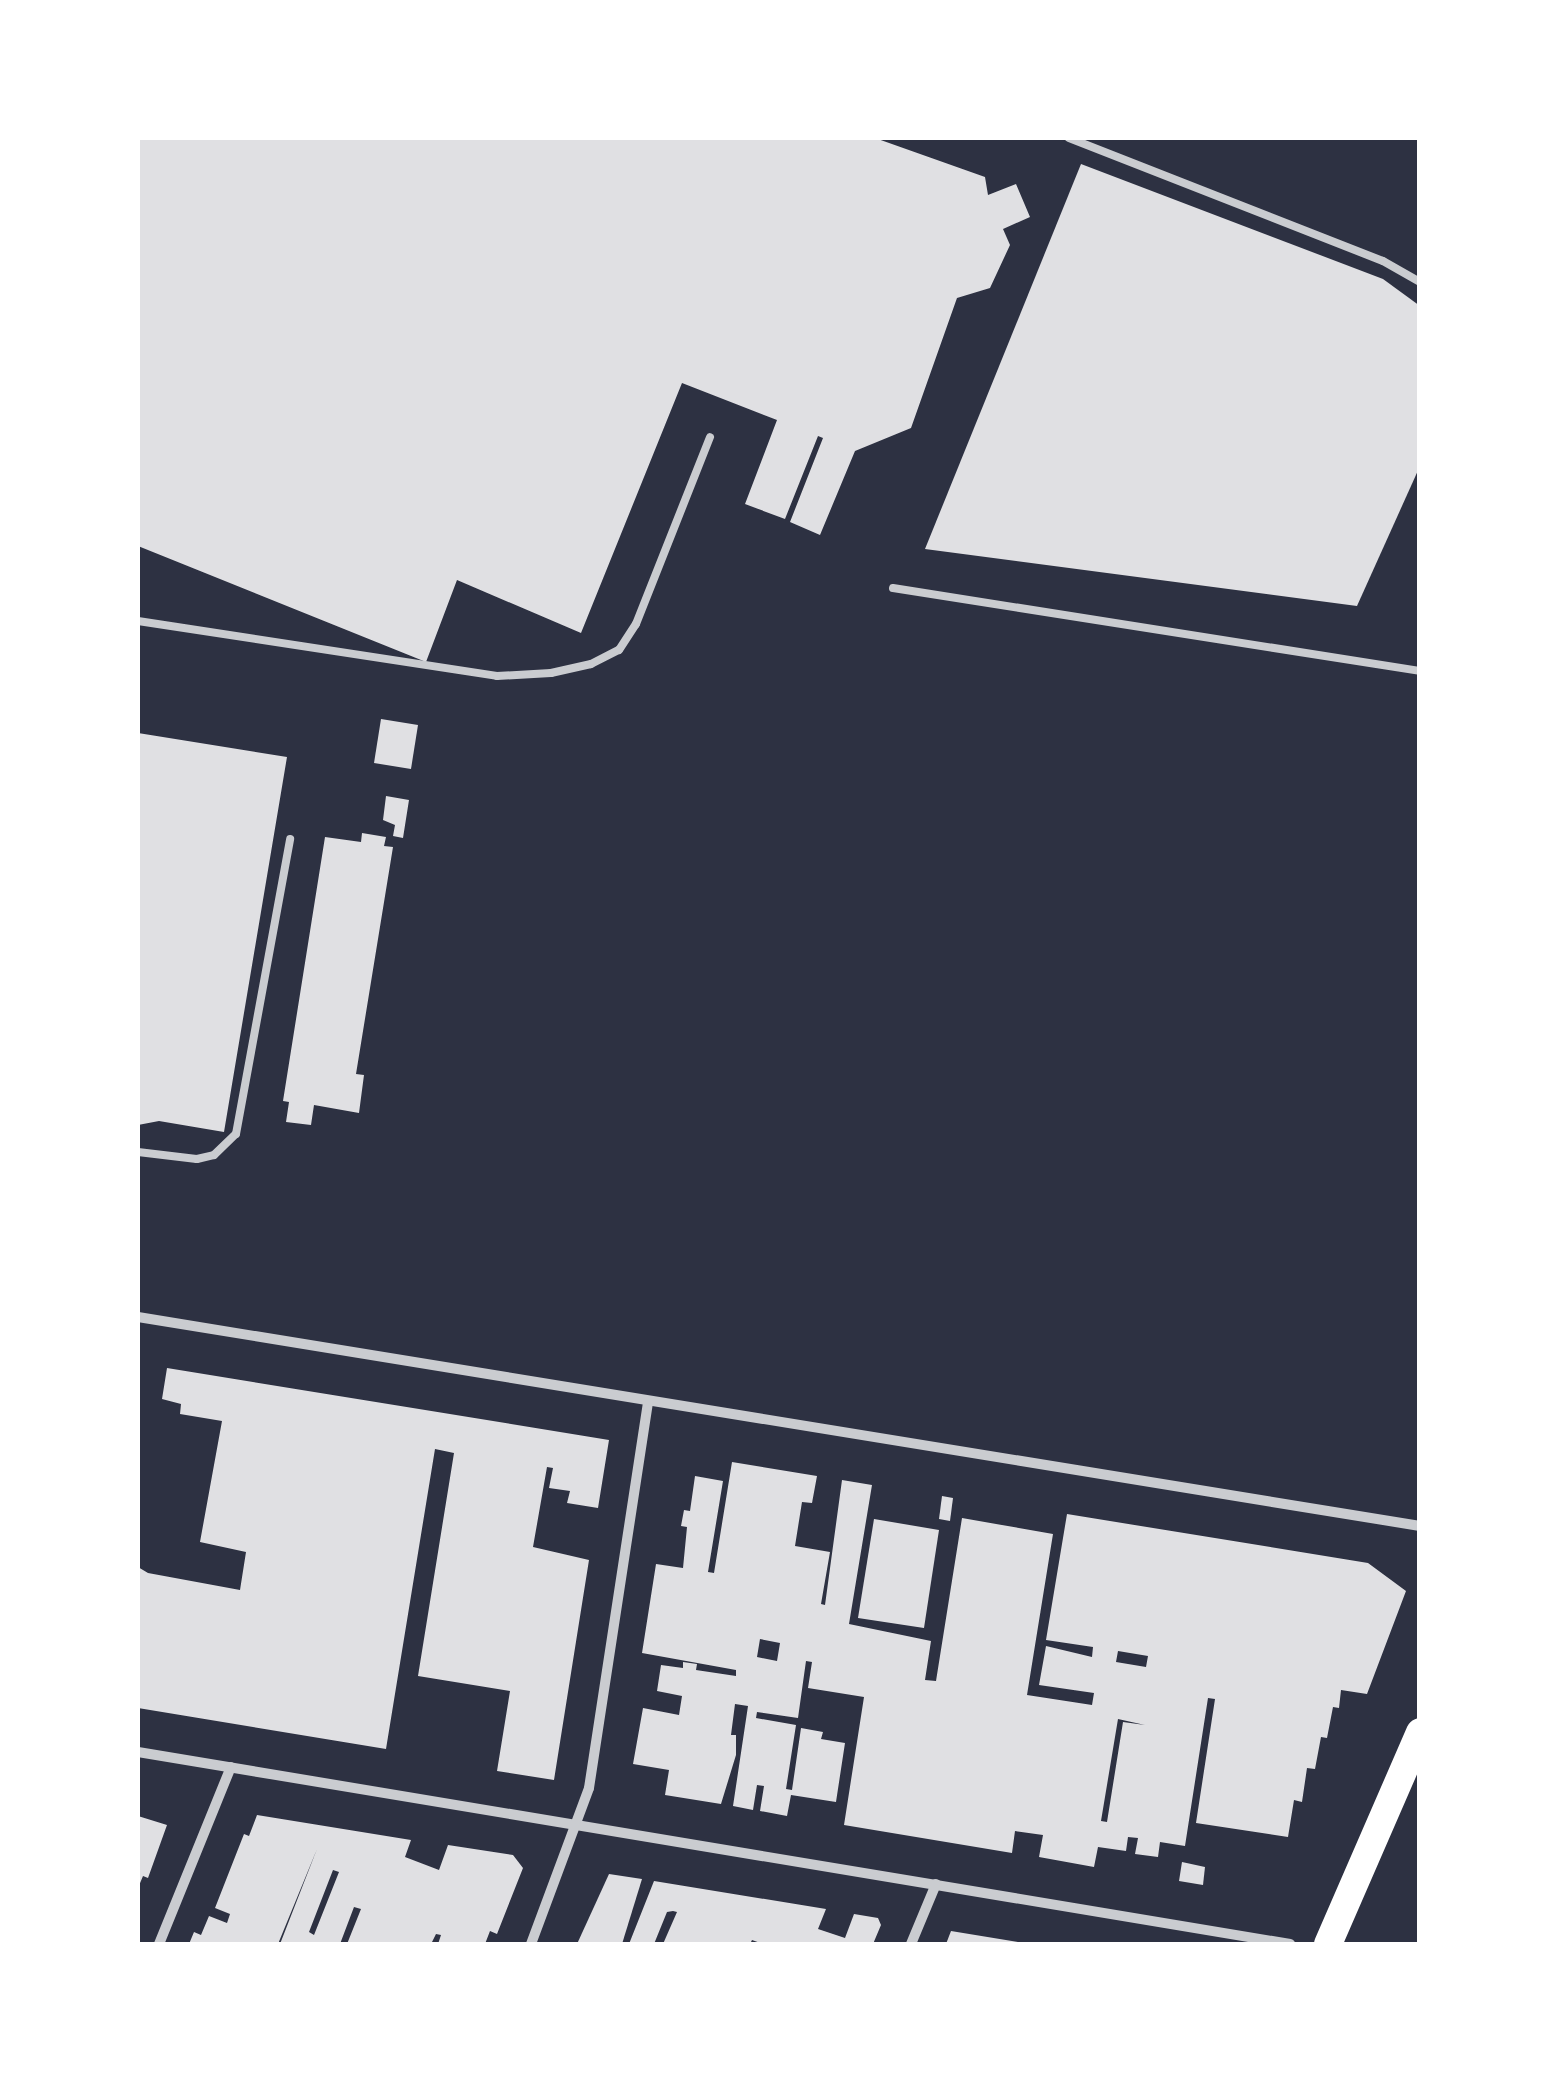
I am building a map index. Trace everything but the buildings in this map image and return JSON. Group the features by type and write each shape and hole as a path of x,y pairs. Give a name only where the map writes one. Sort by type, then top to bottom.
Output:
{"highway":[{"path":"1328,1944 1420,1732"}],"street":[{"path":"138,1318 1420,1526"},
{"path":"531,1944 589,1788 648,1401"},
{"path":"138,1752 1290,1944"},
{"path":"158,1944 231,1766"},
{"path":"911,1944 936,1884"}],"lane":[{"path":"1068,138 1383,262 1420,282"},
{"path":"138,622 497,676 551,673 591,664 619,650 636,624 710,437"},
{"path":"893,588 1420,671"},
{"path":"138,1152 198,1159 214,1156 236,1134 290,840"}]}
